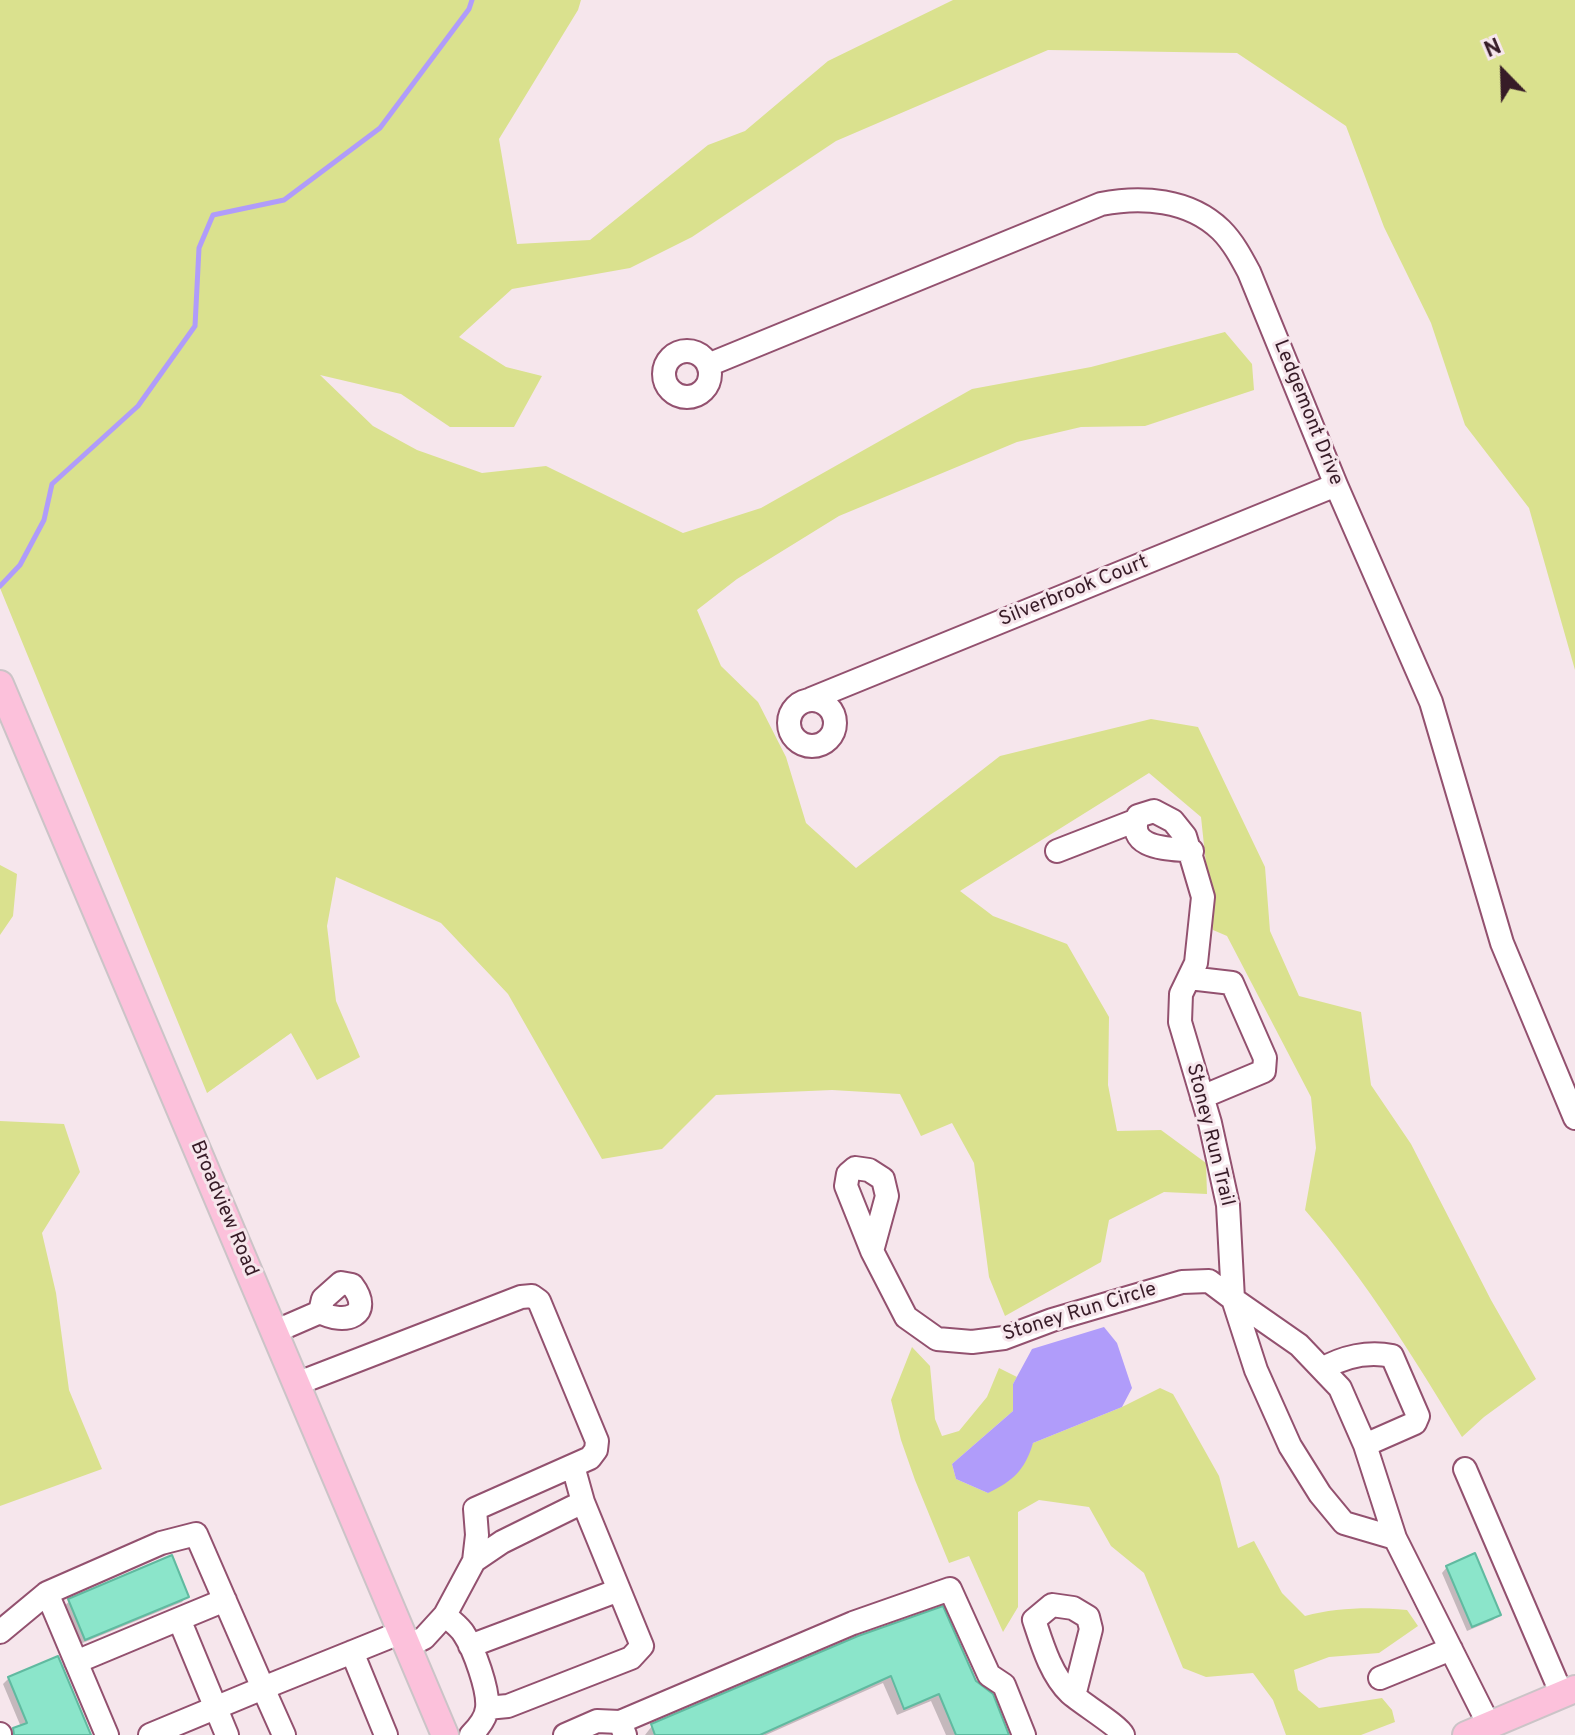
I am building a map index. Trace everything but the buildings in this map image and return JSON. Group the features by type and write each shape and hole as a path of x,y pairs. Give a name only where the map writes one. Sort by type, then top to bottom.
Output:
{"main road":[{"name":"Broadview Road","path":"0,684 445,1735"},
{"path":"1478,1730 1568,1692"}],"street":[{"name":"Ledgemont Drive","path":"708,365 1101,204 1128,199 1156,201 1188,209 1219,228 1235,246 1249,272 1336,485 1431,702 1502,943 1575,1118"},
{"name":"Silverbrook Court","path":"811,699 1336,485"},
{"name":"Stoney Run Trail","path":"1057,851 1154,811 1173,821 1185,836 1192,851 1203,897 1196,963 1181,994 1180,1022 1210,1123 1228,1205 1233,1299 1256,1370 1290,1446 1320,1494 1344,1523 1395,1538"},
{"path":"1189,978 1232,983 1265,1058 1264,1071 1202,1097"},
{"name":"Stoney Run Circle","path":"872,1251 906,1317 937,1339 972,1342 1004,1338 1052,1320 1182,1282 1209,1281 1233,1299"},
{"path":"150,1735 352,1652 405,1639 424,1638 445,1615 474,1561 477,1535 475,1509 590,1458 596,1450 597,1441 539,1301 532,1296 521,1297 296,1384"},
{"path":"1233,1299 1299,1345 1340,1388 1365,1445 1395,1538 1451,1649 1478,1730"},
{"path":"274,1332 320,1312"},
{"path":"1322,1369 1336,1361 1375,1352 1392,1356 1418,1416 1415,1423 1365,1445"},
{"path":"487,1708 508,1706 631,1658 642,1646 583,1502 573,1466"},
{"path":"1465,1469 1568,1692"},
{"path":"474,1561 502,1542 583,1502"},
{"path":"0,1632 47,1593 161,1543 196,1534 284,1735"},
{"path":"565,1735 597,1721 622,1728 853,1623 950,1589 989,1675 1004,1685 1024,1735"},
{"path":"470,1646 619,1590"},
{"path":"47,1593 107,1735"},
{"path":"76,1662 225,1600"},
{"path":"445,1615 463,1632 479,1668 487,1708 481,1725 471,1735"},
{"path":"179,1619 227,1735"},
{"path":"1380,1678 1451,1649"},
{"path":"352,1652 386,1735"},
{"path":"1074,1696 1103,1720 1121,1730 1123,1735"}],"green space":[{"path":"0,0 581,0 578,10 499,139 517,244 590,240 708,145 745,131 828,61 953,0 1575,0 1575,670 1529,508 1465,425 1431,323 1384,227 1346,126 1237,53 1048,50 836,141 692,237 630,268 512,289 459,337 506,367 542,376 514,427 450,427 401,394 320,375 373,426 417,450 482,473 546,466 683,533 761,508 972,389 1091,367 1225,332 1252,364 1254,390 1145,426 1081,427 1017,442 839,516 737,579 697,610 721,666 758,702 786,757 806,823 856,868 1000,756 1151,719 1198,727 1265,867 1270,931 1299,996 1361,1012 1371,1085 1411,1144 1491,1300 1536,1379 1462,1437 1369,1292 1305,1210 1316,1148 1311,1097 1227,936 1213,930 1201,817 1149,773 960,891 993,916 1067,944 1109,1017 1108,1085 1117,1131 1161,1130 1206,1163 1207,1194 1164,1192 1109,1220 1101,1262 1005,1316 989,1277 974,1163 952,1123 921,1136 900,1094 832,1090 716,1095 662,1149 602,1159 508,994 441,923 336,877 327,926 336,1001 360,1057 317,1080 291,1033 207,1093 0,588"},
{"path":"0,865 17,874 13,916 0,935"},
{"path":"0,1121 64,1124 80,1172 42,1233 56,1293 69,1390 102,1469 0,1506"},
{"path":"912,1347 930,1366 935,1419 942,1436 959,1431 987,1397 999,1368 1017,1377 1013,1384 1013,1411 952,1464 956,1479 988,1493 1033,1443 1160,1388 1173,1394 1219,1476 1238,1548 1254,1541 1282,1593 1305,1616 1355,1608 1407,1610 1418,1626 1379,1653 1329,1657 1294,1670 1298,1690 1319,1708 1382,1698 1392,1710 1395,1722 1361,1735 1286,1735 1273,1700 1253,1673 1206,1677 1183,1668 1144,1573 1111,1546 1089,1507 1039,1500 1018,1512 1018,1607 1003,1632 969,1556 949,1563 901,1440 891,1400"}],"shaded area":[{"path":"1104,1327 1117,1343 1132,1388 1122,1407 1033,1443 1017,1474 988,1493 956,1479 952,1464 1013,1411 1013,1384 1032,1349"}],"waterway":[{"path":"0,586 20,565 44,520 52,484 138,406 195,326 199,248 213,215 284,200 380,128 469,9 472,0"}]}
